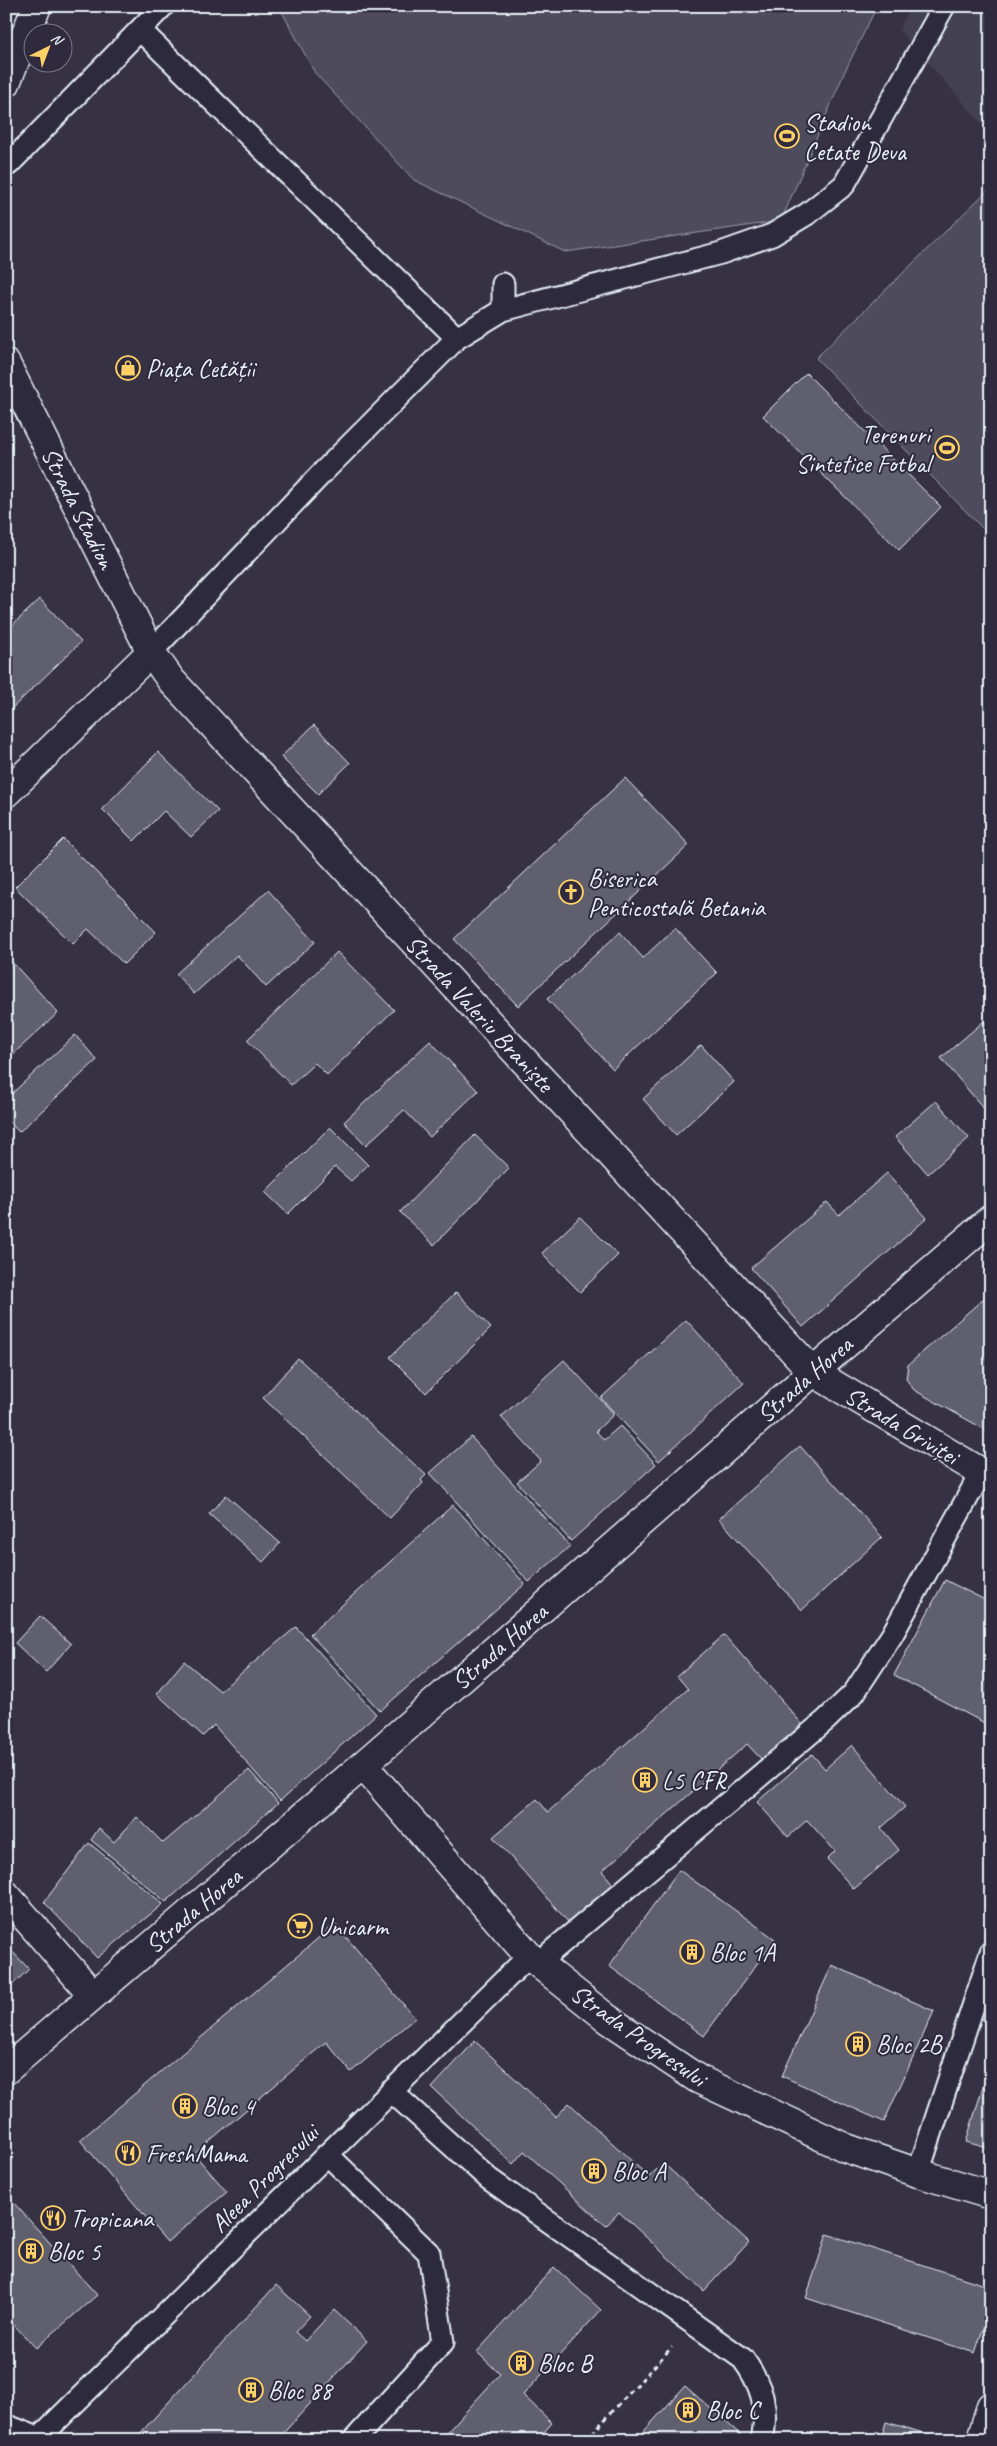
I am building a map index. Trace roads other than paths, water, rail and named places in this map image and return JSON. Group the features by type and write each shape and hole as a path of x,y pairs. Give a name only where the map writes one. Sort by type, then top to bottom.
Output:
{"street":[{"path":"6,83 37,6"},
{"name":"Strada Stadion","path":"6,364 151,652"},
{"path":"6,793 151,652"},
{"name":"Strada Valeriu Braniște","path":"151,652 171,680 813,1372"},
{"name":"Strada Horea","path":"6,2070 364,1765 813,1372 991,1219"},
{"name":"Strada Griviței","path":"813,1372 986,1475"},
{"name":"Strada Progresului","path":"364,1765 534,1959 608,2019 698,2079 846,2148 918,2173 991,2195"},
{"path":"6,1895 93,1995"},
{"path":"981,2440 991,2406"}],"lane":[{"path":"6,163 9,164 163,6"},
{"path":"151,652 324,471 457,338 503,310 721,253 772,234 807,214 844,185 944,6"},
{"path":"140,30 457,338"},
{"path":"502,284 503,310"},
{"name":"Aleea Progresului","path":"42,2438 391,2091 534,1959 826,1720 854,1693 892,1635 986,1475"},
{"path":"918,2173 991,1952"},
{"path":"391,2091 489,2179 694,2322 742,2359 753,2373 761,2388 766,2406 762,2440"},
{"path":"327,2154 429,2253 443,2342 354,2440"},
{"path":"6,2430 10,2427 42,2438"}],"place":[{"name":"Stadion Cetate Deva","path":"787,136"},
{"name":"Piața Cetății","path":"128,368"},
{"name":"Terenuri Sintetice Fotbal","path":"947,448"},
{"name":"Biserica Penticostală Betania","path":"571,892"},
{"name":"L5 CFR","path":"645,1780"},
{"name":"Unicarm","path":"300,1926"},
{"name":"Bloc 1A","path":"692,1952"},
{"name":"Bloc 2B","path":"858,2044"},
{"name":"Bloc 4","path":"185,2106"},
{"name":"FreshMama","path":"128,2153"},
{"name":"Bloc A","path":"594,2171"},
{"name":"Tropicana","path":"53,2218"},
{"name":"Bloc 5","path":"31,2251"},
{"name":"Bloc B","path":"521,2363"},
{"name":"Bloc 88","path":"251,2390"},
{"name":"Bloc C","path":"688,2410"}]}
